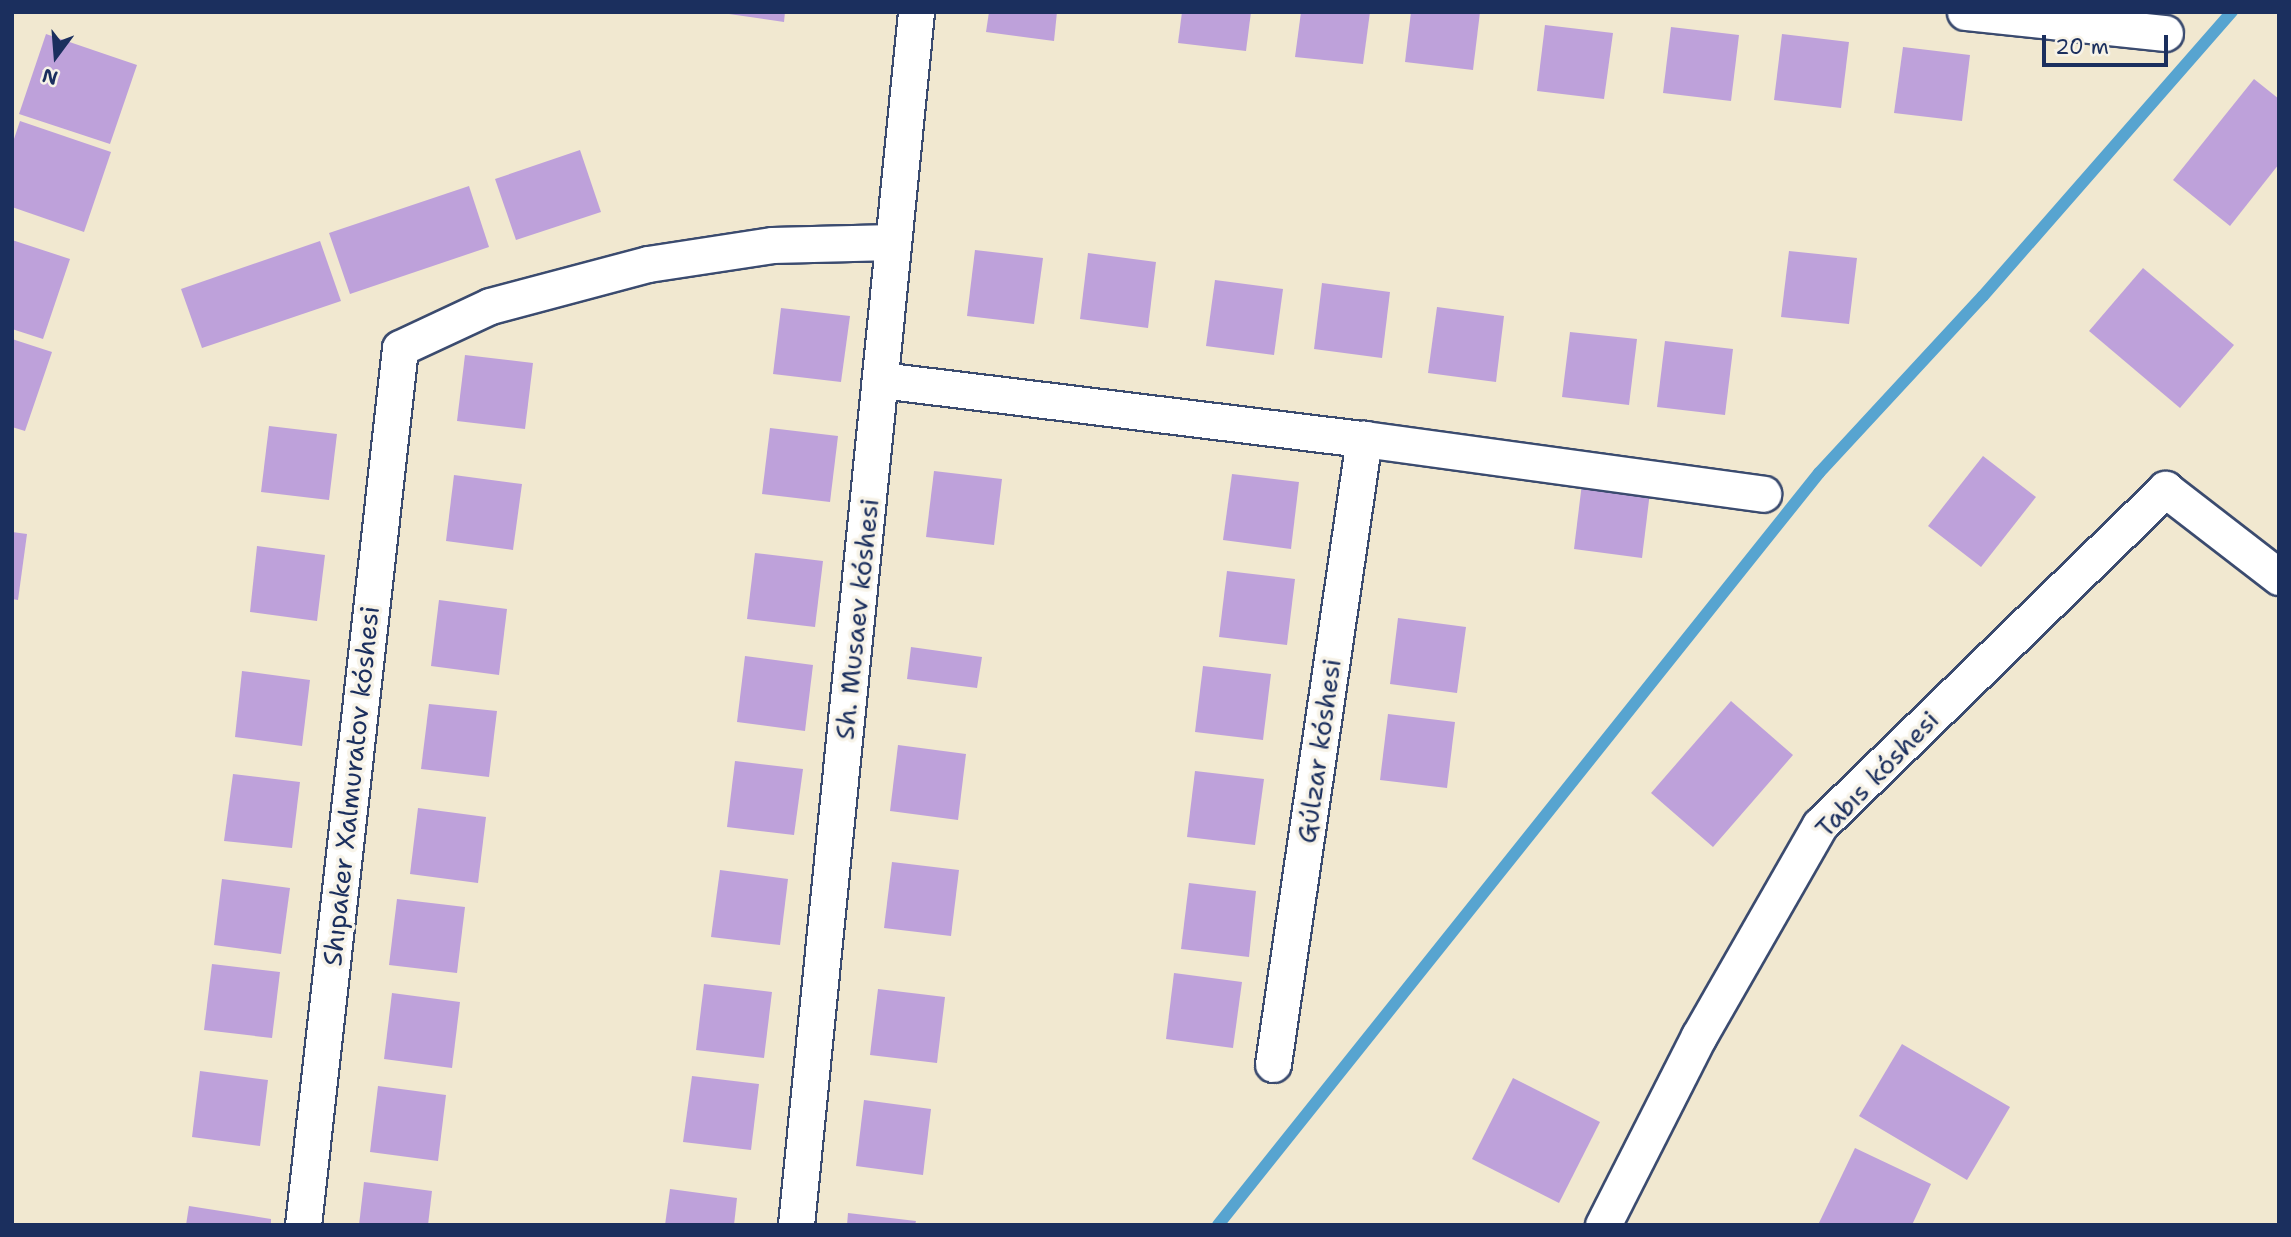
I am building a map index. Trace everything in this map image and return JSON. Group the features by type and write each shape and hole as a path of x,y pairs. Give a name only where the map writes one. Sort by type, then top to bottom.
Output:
{"street":[{"name":"Sh. Musaev kóshesi","path":"796,1225 916,12"},
{"path":"1965,12 2165,33"},
{"name":"Shıpaker Xalmuratov kóshesi","path":"303,1225 400,348 490,306 648,264 772,245 893,242"},
{"path":"881,380 1364,439 1763,494"},
{"name":"Gúlzar kóshesi","path":"1273,1064 1364,439"},
{"name":"Tabıs kóshesi","path":"1603,1225 1699,1036 1820,825 2165,489 2279,577"}],"building":[{"path":"715,12 785,12 784,22"},
{"path":"989,12 1057,12 1054,41 986,32"},
{"path":"1182,12 1251,12 1246,51 1178,43"},
{"path":"1301,12 1370,12 1363,64 1295,57"},
{"path":"1411,12 1480,12 1473,70 1405,62"},
{"path":"1545,25 1613,33 1604,99 1537,91"},
{"path":"1671,27 1739,35 1731,101 1663,93"},
{"path":"46,34 137,65 110,144 19,114"},
{"path":"1782,34 1849,42 1841,108 1774,100"},
{"path":"1903,47 1970,55 1962,121 1894,113"},
{"path":"2254,79 2279,99 2279,164 2230,226 2173,180"},
{"path":"20,121 111,152 84,232 12,207 12,145"},
{"path":"580,150 601,212 516,240 495,179"},
{"path":"469,186 489,247 350,294 329,233"},
{"path":"12,240 70,259 43,339 12,329"},
{"path":"320,241 341,301 202,348 181,289"},
{"path":"975,250 1043,258 1034,324 967,316"},
{"path":"1789,251 1857,258 1849,324 1781,317"},
{"path":"1088,253 1156,262 1148,328 1080,319"},
{"path":"2143,268 2234,345 2180,408 2089,331"},
{"path":"1215,280 1283,289 1274,355 1206,346"},
{"path":"1322,283 1390,292 1382,358 1314,349"},
{"path":"1437,307 1504,316 1496,382 1428,373"},
{"path":"781,308 850,316 841,382 773,374"},
{"path":"1570,332 1637,339 1629,405 1562,397"},
{"path":"12,339 52,352 25,431 12,427"},
{"path":"1665,341 1733,349 1725,415 1657,407"},
{"path":"465,355 533,363 525,429 457,421"},
{"path":"269,426 337,434 329,500 261,492"},
{"path":"770,428 838,436 830,502 762,494"},
{"path":"1983,456 2036,497 1981,567 1928,526"},
{"path":"934,471 1002,479 994,545 926,537"},
{"path":"1232,474 1299,482 1291,549 1223,540"},
{"path":"454,475 522,484 513,550 446,541"},
{"path":"1582,483 1650,492 1642,558 1574,549"},
{"path":"12,532 27,534 18,600 12,599"},
{"path":"257,546 325,555 317,621 250,612"},
{"path":"755,553 823,561 815,627 747,619"},
{"path":"1227,571 1295,579 1287,645 1219,637"},
{"path":"439,600 507,609 499,675 431,666"},
{"path":"1398,618 1466,627 1457,693 1390,684"},
{"path":"911,647 982,657 977,688 907,679"},
{"path":"745,656 813,665 805,731 737,722"},
{"path":"1203,666 1271,674 1263,740 1195,732"},
{"path":"242,671 310,680 302,746 235,737"},
{"path":"1731,701 1793,755 1713,847 1651,793"},
{"path":"429,704 497,711 489,777 421,769"},
{"path":"1388,714 1455,722 1447,788 1380,780"},
{"path":"898,745 966,754 958,820 890,811"},
{"path":"735,761 803,769 794,835 727,827"},
{"path":"1195,771 1264,779 1255,845 1187,837"},
{"path":"233,774 300,782 292,848 224,841"},
{"path":"418,808 486,817 478,883 410,874"},
{"path":"892,862 959,870 951,936 884,928"},
{"path":"720,870 788,879 780,945 711,937"},
{"path":"222,879 290,888 281,954 214,945"},
{"path":"1189,883 1256,891 1249,957 1181,949"},
{"path":"397,899 465,907 457,973 389,965"},
{"path":"212,964 280,972 272,1038 204,1030"},
{"path":"1174,973 1242,982 1233,1048 1166,1039"},
{"path":"704,984 772,992 764,1058 696,1050"},
{"path":"878,989 945,997 937,1063 870,1055"},
{"path":"392,993 460,1002 452,1068 384,1059"},
{"path":"1902,1044 2010,1107 1967,1180 1859,1116"},
{"path":"200,1071 268,1080 260,1146 192,1137"},
{"path":"692,1076 759,1084 751,1150 683,1142"},
{"path":"1513,1078 1600,1122 1559,1203 1472,1159"},
{"path":"378,1086 446,1095 438,1161 370,1152"},
{"path":"864,1100 931,1109 923,1175 856,1166"},
{"path":"1855,1148 1931,1184 1912,1225 1818,1225"},
{"path":"364,1182 432,1191 428,1225 359,1225"},
{"path":"670,1189 737,1198 734,1225 665,1225"},
{"path":"189,1206 271,1219 271,1225 186,1225"},
{"path":"848,1213 916,1221 915,1225 847,1225"}],"waterway":[{"path":"1218,1225 1819,473 1983,296 2232,12"}]}
